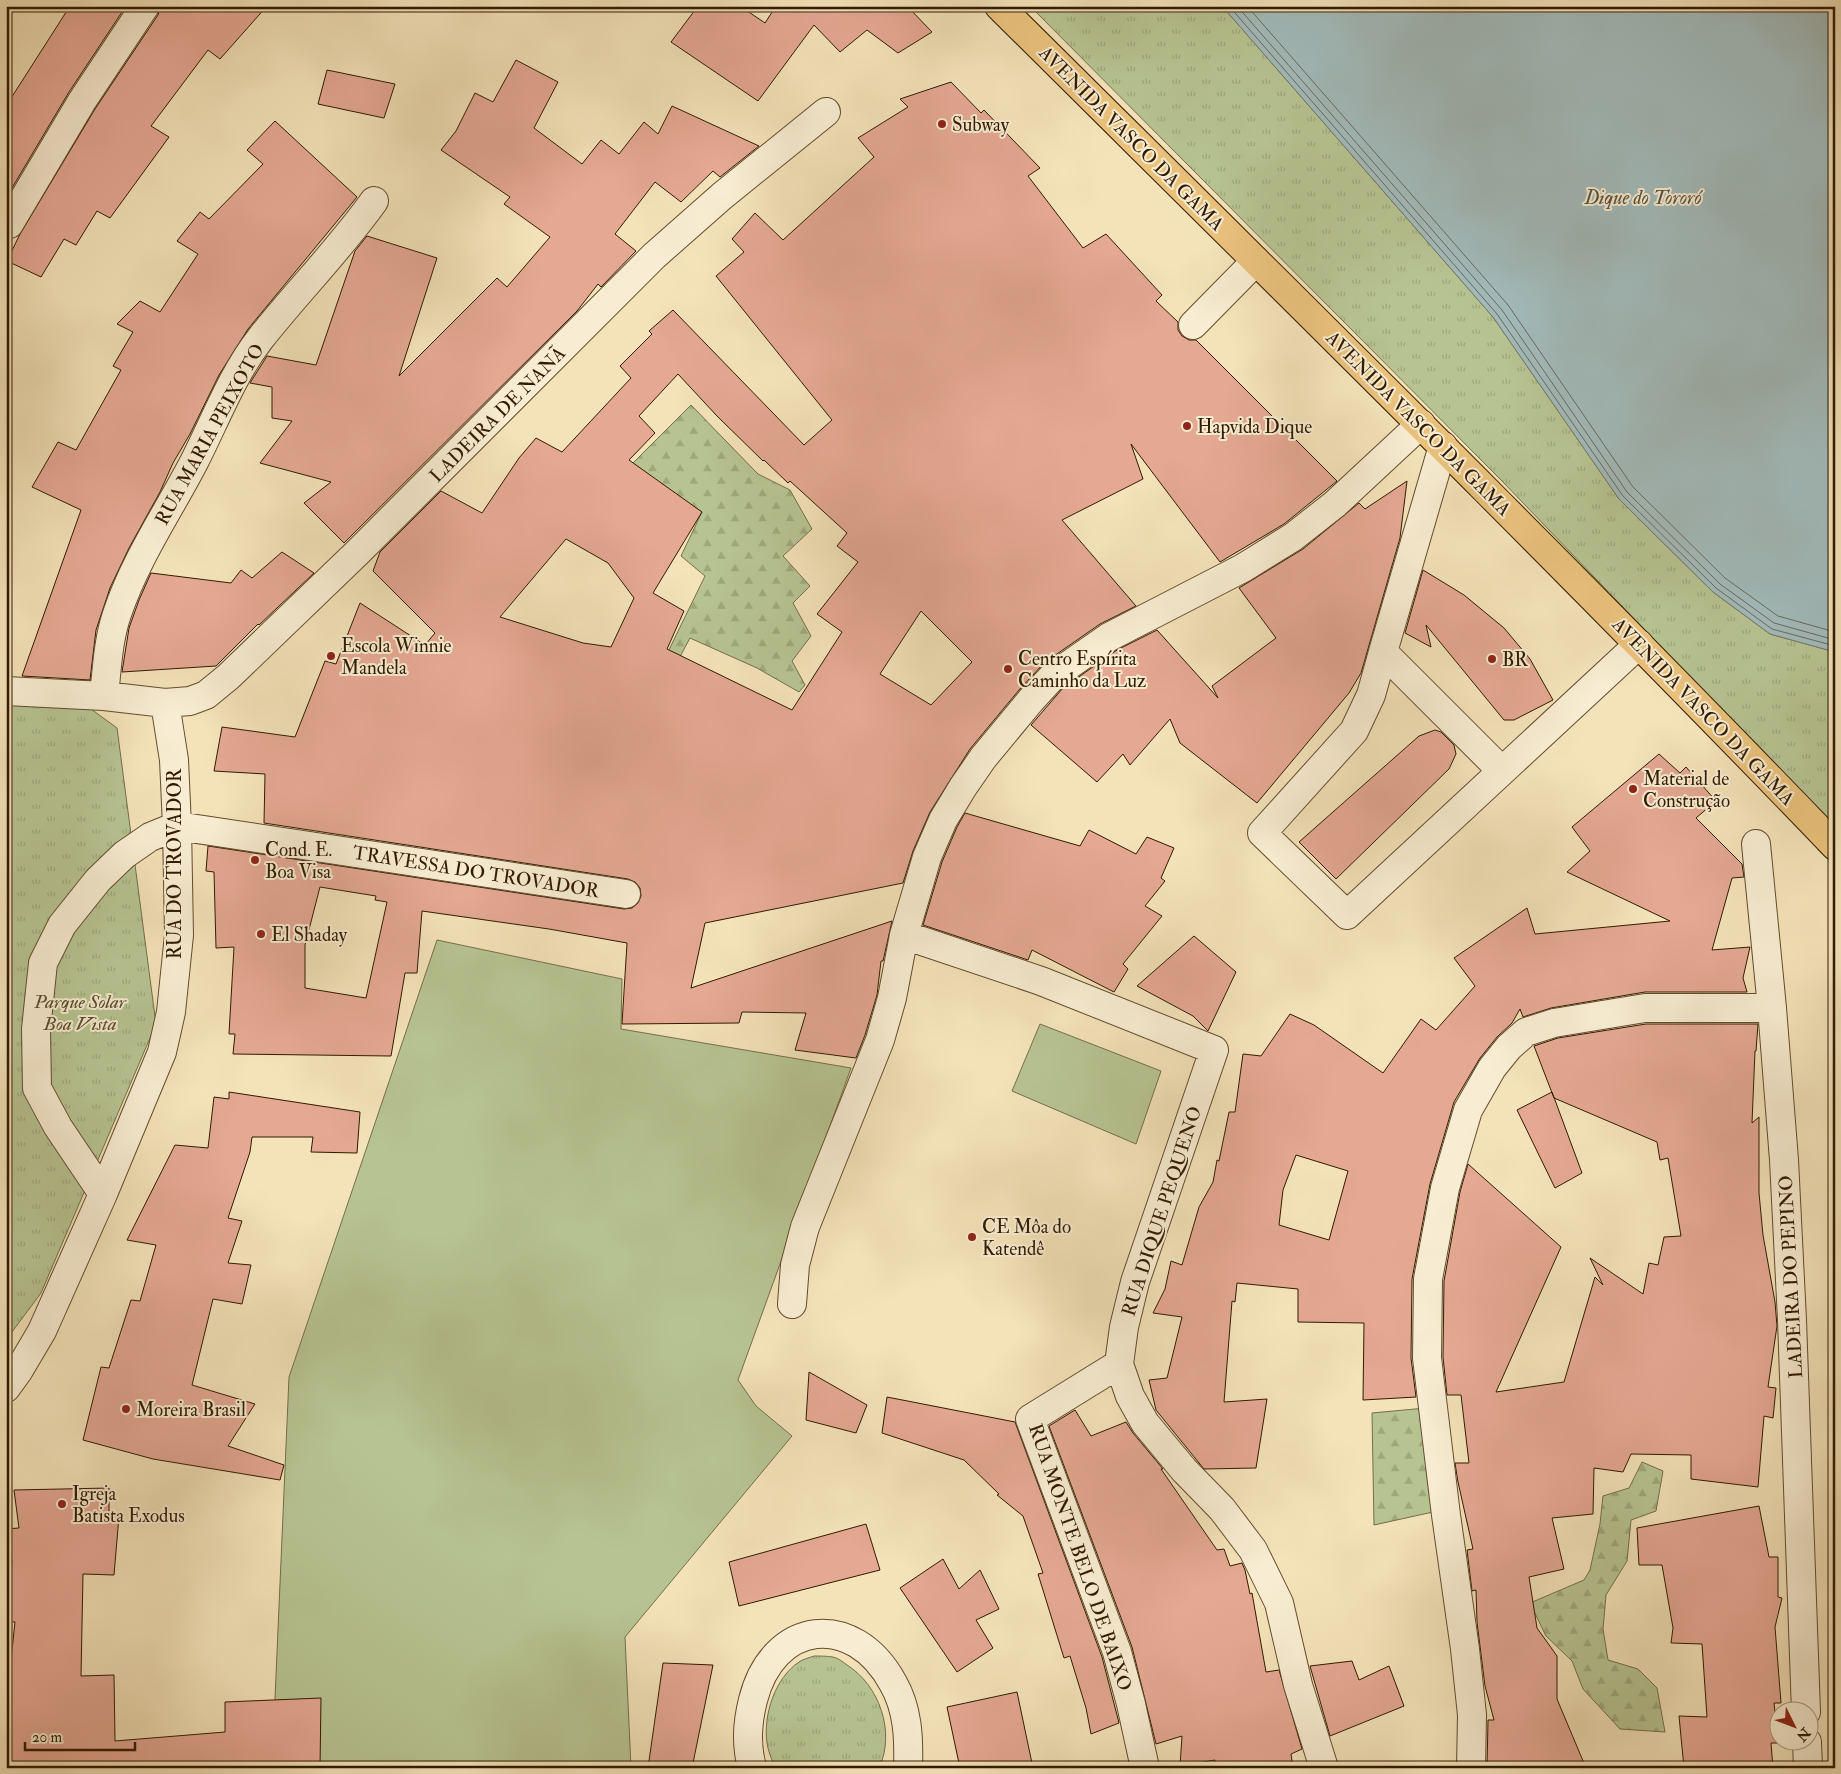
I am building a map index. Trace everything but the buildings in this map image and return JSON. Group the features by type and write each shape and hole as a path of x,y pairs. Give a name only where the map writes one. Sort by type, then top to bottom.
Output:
{"main road":[{"name":"AVENIDA VASCO DA GAMA","path":"999,6 1443,446 1835,846"}],"street":[{"path":"9,224 82,101 145,6"},
{"name":"LADEIRA DE NANÃ","path":"165,703 190,701 198,698 206,694 228,676 358,552 654,256 722,196 826,112"},
{"name":"RUA MARIA PEIXOTO","path":"104,696 108,653 116,615 130,580 194,462 238,372 260,340 355,229 374,202"},
{"path":"1193,325 1256,261"},
{"path":"792,1304 795,1265 805,1227 880,1040 892,998 904,935 927,858 943,820 983,758 1053,676 1109,637 1243,568 1293,537 1336,504 1421,424"},
{"path":"1443,446 1371,695 1354,731 1262,833 1346,915 1639,644"},
{"path":"1383,652 1502,771"},
{"path":"6,691 104,696 165,703"},
{"name":"RUA DO TROVADOR","path":"6,1388 42,1331 104,1194 162,1052 170,1012 178,934 174,760 165,703"},
{"path":"104,1194 58,1127 37,1088 36,1029 43,963 62,925 98,880 130,850 150,837 177,826"},
{"name":"TRAVESSA DO TROVADOR","path":"177,826 626,894"},
{"name":"LADEIRA DO PEPINO","path":"1756,844 1784,1160 1792,1320 1806,1702"},
{"name":"RUA DIQUE PEQUENO","path":"904,935 1041,981 1214,1050 1135,1282 1124,1327 1119,1364 1130,1396 1145,1424 1184,1470 1222,1509 1253,1550 1279,1603 1298,1685 1324,1768"},
{"path":"1471,1768 1472,1715 1466,1649 1446,1515 1427,1358 1428,1279 1445,1188 1468,1110 1492,1068 1509,1047 1526,1032 1554,1023 1645,1008 1772,1008"},
{"name":"RUA MONTE BELO DE BAIXO","path":"1119,1364 1030,1419 1117,1652 1145,1768"},
{"path":"752,1768 747,1750 749,1723 757,1685 770,1660 793,1642 816,1633 837,1635 858,1643 878,1661 894,1683 906,1715 909,1743 908,1768"},
{"path":"1807,1752 1808,1768"}],"green space":[{"path":"1030,6 1222,6 1493,317 1619,499 1713,592 1770,634 1835,652 1835,828 1502,481"},
{"path":"691,405 758,474 790,490 812,529 783,556 810,586 793,603 811,636 792,661 805,685 799,692 757,668 690,638 675,666 664,660 705,576 681,556 702,512 630,466"},
{"name":"Parque Solar Boa Vista","path":"6,696 76,698 117,728 156,1024 41,1293 6,1340"},
{"path":"437,940 622,979 621,1029 851,1068 738,1380 756,1406 792,1436 625,1637 631,1768 272,1768 289,1377"},
{"path":"1040,1024 1161,1071 1136,1144 1012,1091"},
{"path":"1426,1408 1433,1512 1374,1525 1372,1413"},
{"path":"1642,1462 1663,1471 1656,1511 1631,1520 1627,1561 1606,1595 1603,1629 1608,1660 1638,1669 1657,1688 1665,1732 1620,1729 1583,1689 1572,1661 1546,1636 1530,1603 1584,1580 1590,1570 1600,1524 1603,1496 1629,1488"},
{"path":"814,1656 833,1657 842,1661 868,1684 876,1697 885,1725 886,1740 879,1768 775,1768 768,1748 766,1732 772,1698 783,1677 791,1669 801,1661"}],"water":[{"name":"Dique do Tororó","path":"1222,6 1835,6 1835,652 1770,634 1713,592 1619,499 1493,317"}],"place":[{"name":"Subway","path":"942,124"},
{"name":"Hapvida Dique","path":"1187,426"},
{"name":"Escola Winnie Mandela","path":"331,656"},
{"name":"BR","path":"1492,659"},
{"name":"Centro Espírita Caminho da Luz","path":"1008,669"},
{"name":"Material de Construção","path":"1633,789"},
{"name":"Cond. E. Boa Visa","path":"255,860"},
{"name":"El Shaday","path":"261,934"},
{"name":"CE Môa do Katendê","path":"972,1237"},
{"name":"Moreira Brasil","path":"126,1409"},
{"name":"Igreja Batista Exodus","path":"62,1504"}]}
